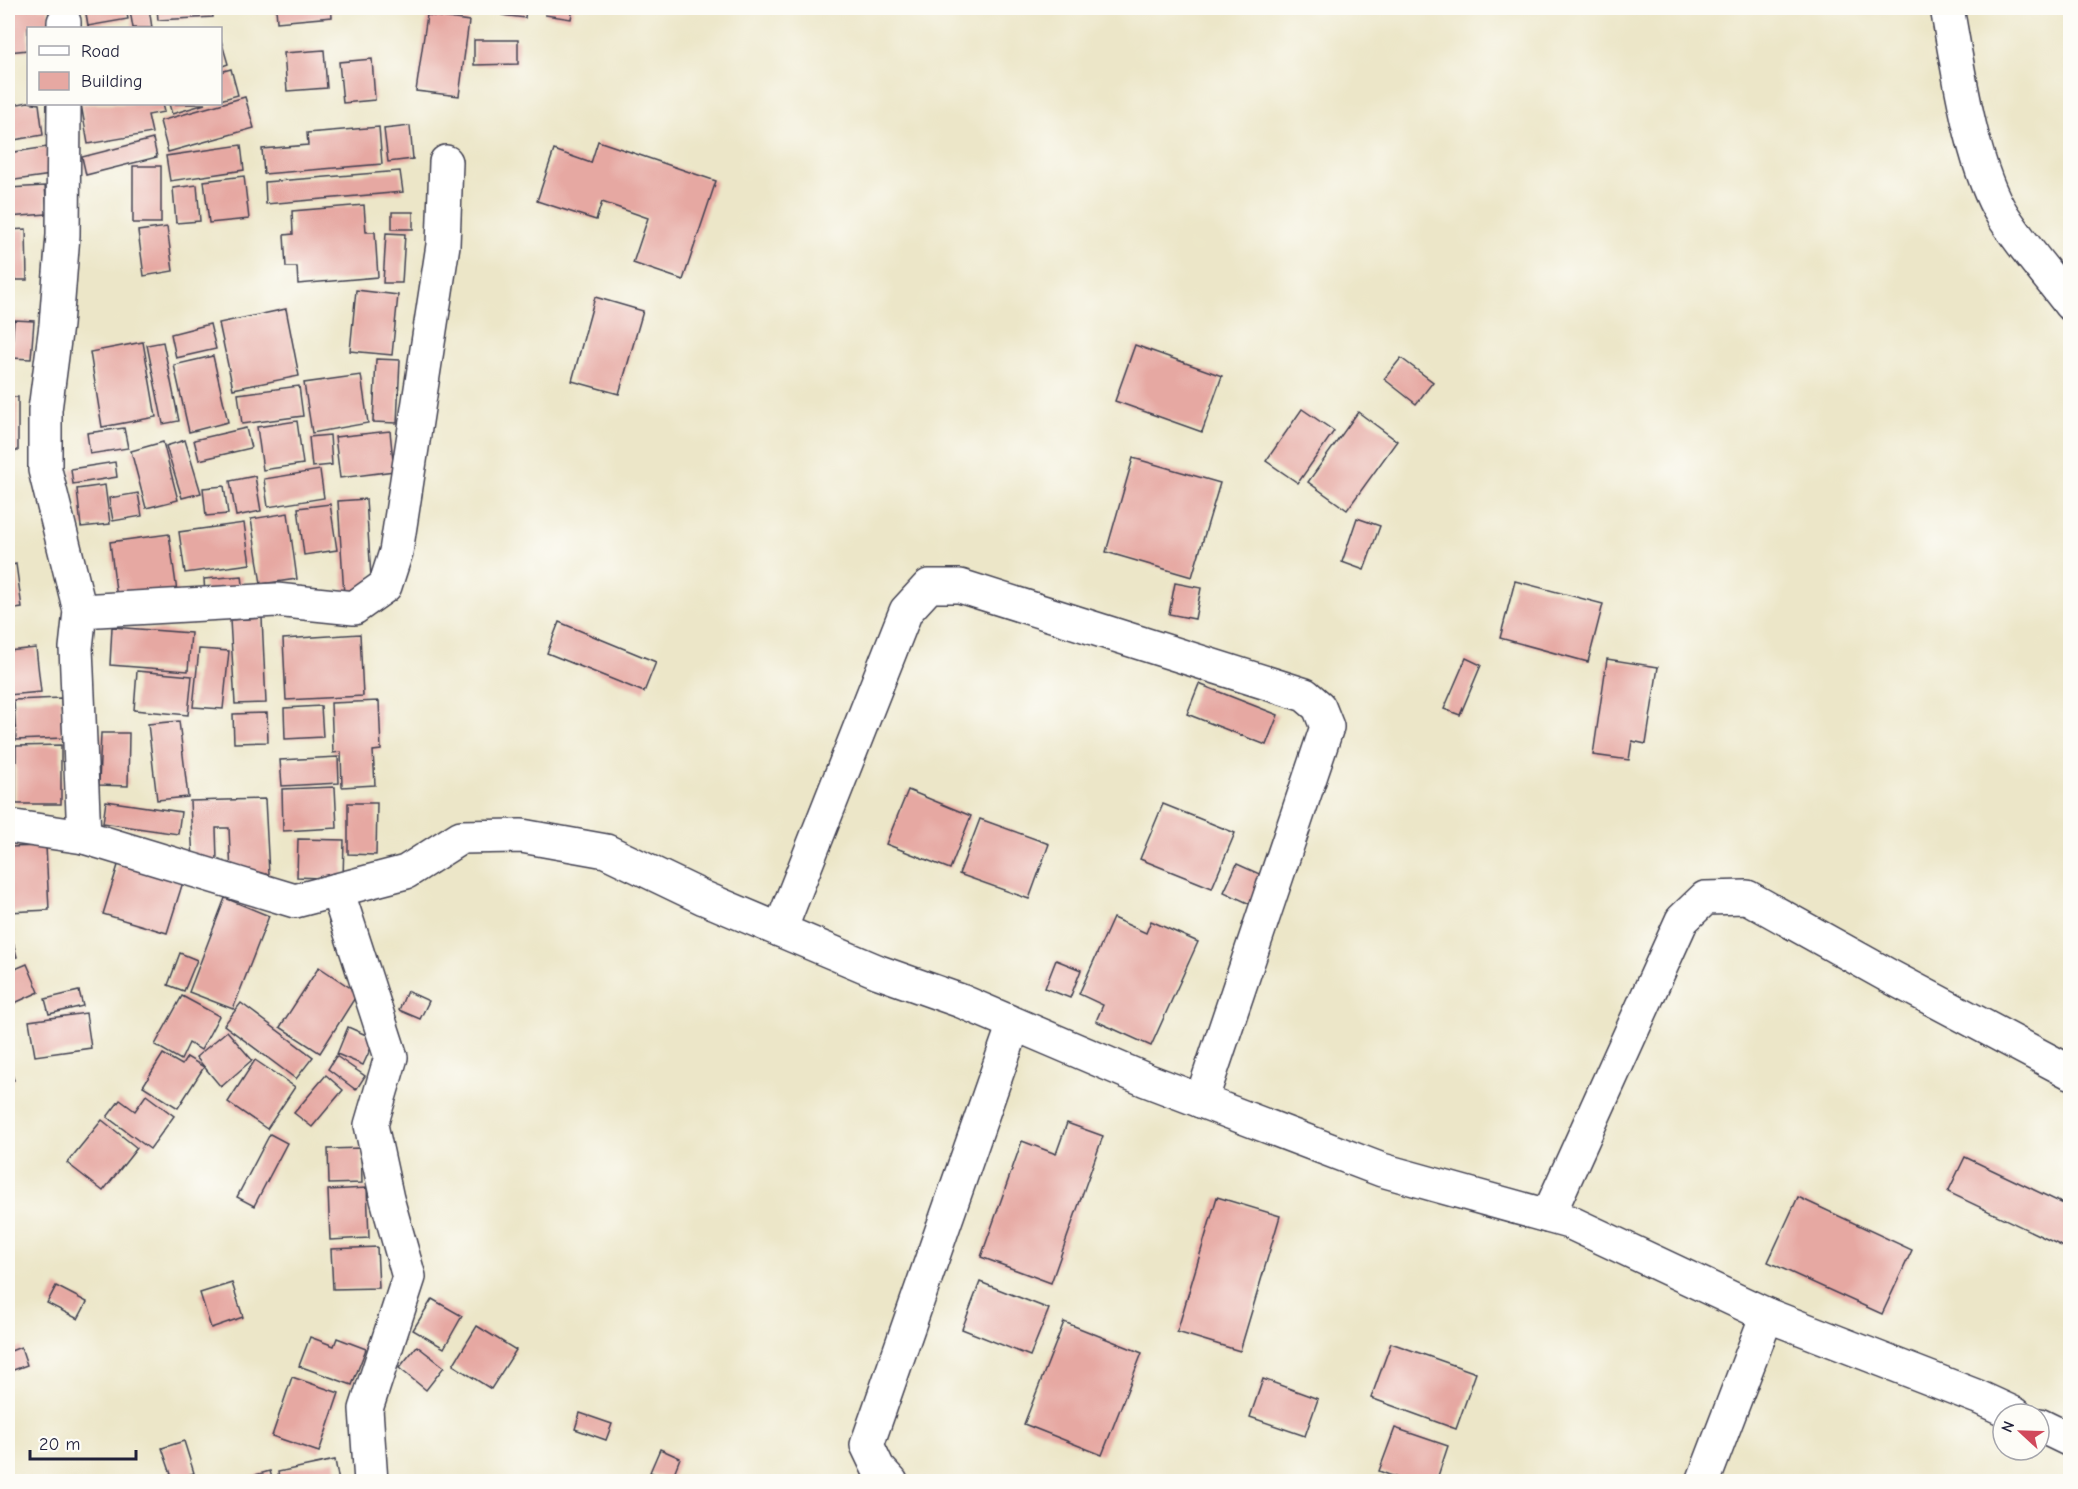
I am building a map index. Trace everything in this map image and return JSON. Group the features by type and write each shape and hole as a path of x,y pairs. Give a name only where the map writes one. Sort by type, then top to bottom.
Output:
{"street":[{"path":"1947,8 1959,75 1980,162 2002,215 2070,304"},
{"path":"64,105 63,235 56,325 45,410 45,470 80,611 76,648 84,837"},
{"path":"80,611 276,600 354,608 386,586 396,552 442,244 446,162"},
{"path":"780,930 906,611 929,586 960,586 1305,695 1319,707 1327,727 1201,1101"},
{"path":"8,826 84,837 296,901 406,872 461,837 522,836 606,851 704,898 879,972 961,1001 1201,1101 1382,1170 1569,1222 1767,1315 1991,1403"},
{"path":"337,890 391,1057 371,1125 387,1199 409,1277 366,1409 371,1482"},
{"path":"1548,1216 1682,920 1705,898 1747,897 1889,976 2070,1072"},
{"path":"891,1482 878,1468 867,1445 1014,1024"},
{"path":"1703,1482 1767,1315"},
{"path":"2051,1431 2070,1440"}],"building":[{"path":"11,8 48,8 51,27 27,27 27,50 8,52 8,12"},
{"path":"85,8 126,8 128,19 88,26"},
{"path":"149,8 152,27 133,27 130,11"},
{"path":"157,8 212,8 213,17 158,20"},
{"path":"276,8 331,8 332,17 277,22"},
{"path":"502,8 526,8 525,18 502,15"},
{"path":"547,8 573,8 571,19 545,15"},
{"path":"427,15 469,21 459,96 416,91"},
{"path":"474,40 518,40 518,64 474,65"},
{"path":"222,44 228,64 222,66"},
{"path":"324,50 327,88 287,91 284,53"},
{"path":"372,59 375,100 343,103 339,62"},
{"path":"231,69 238,95 222,99 222,71"},
{"path":"245,97 254,128 168,152 160,121"},
{"path":"27,102 27,105 39,105 43,135 8,141 8,106"},
{"path":"81,105 162,105 164,112 148,115 152,133 88,144"},
{"path":"169,105 202,105 172,114"},
{"path":"410,126 413,159 388,162 384,129"},
{"path":"379,127 382,164 264,174 262,149 308,145 307,133"},
{"path":"153,139 157,157 86,175 82,157"},
{"path":"598,141 716,181 683,280 633,263 648,218 602,202 596,220 537,201 554,150 591,163"},
{"path":"241,145 244,170 170,181 166,156"},
{"path":"47,147 51,175 8,181 8,153"},
{"path":"133,166 161,166 161,223 133,223"},
{"path":"400,171 403,192 266,204 265,182"},
{"path":"244,176 249,219 209,223 204,181"},
{"path":"197,185 200,221 176,223 173,188"},
{"path":"45,186 47,214 8,217 8,188"},
{"path":"364,205 366,232 375,232 378,277 298,284 297,267 286,267 284,235 293,234 292,211"},
{"path":"392,212 413,212 413,229 392,229"},
{"path":"167,227 173,271 144,276 138,231"},
{"path":"26,229 27,280 8,280 8,230"},
{"path":"386,233 405,234 402,283 383,283"},
{"path":"356,290 398,295 392,355 350,351"},
{"path":"595,297 643,311 619,394 572,381"},
{"path":"286,309 299,376 233,389 219,323"},
{"path":"14,320 34,321 31,359 11,358"},
{"path":"210,324 216,349 176,358 171,334"},
{"path":"143,342 156,417 102,427 90,352"},
{"path":"163,342 179,421 163,424 147,345"},
{"path":"1135,345 1222,376 1202,432 1115,401"},
{"path":"213,356 228,422 189,432 174,365"},
{"path":"1401,358 1433,382 1416,404 1384,379"},
{"path":"376,359 400,360 397,423 373,422"},
{"path":"361,375 368,423 312,433 304,383"},
{"path":"299,386 303,416 242,424 238,394"},
{"path":"8,397 18,397 18,451 8,451"},
{"path":"1302,409 1334,431 1298,483 1266,461"},
{"path":"1358,412 1397,441 1347,510 1308,482"},
{"path":"297,421 303,464 263,470 257,427"},
{"path":"124,428 128,448 90,454 87,433"},
{"path":"246,428 251,448 199,460 194,440"},
{"path":"390,431 394,471 340,478 335,437"},
{"path":"330,435 332,465 312,467 309,437"},
{"path":"185,440 201,493 182,498 166,446"},
{"path":"163,442 178,500 146,508 131,451"},
{"path":"1133,458 1220,483 1192,577 1106,552"},
{"path":"115,462 117,477 73,484 71,469"},
{"path":"320,470 324,498 268,507 264,479"},
{"path":"255,476 261,511 236,516 230,481"},
{"path":"105,485 110,524 81,527 77,489"},
{"path":"224,486 228,514 206,516 203,488"},
{"path":"138,493 142,516 113,521 109,498"},
{"path":"366,499 372,593 344,595 338,501"},
{"path":"330,504 337,550 304,555 298,508"},
{"path":"288,513 297,579 261,584 251,519"},
{"path":"1357,518 1380,526 1364,570 1342,562"},
{"path":"244,523 250,564 185,573 179,532"},
{"path":"8,533 12,556 8,557"},
{"path":"169,534 178,599 118,607 110,542"},
{"path":"16,564 22,608 8,610 8,566"},
{"path":"242,576 244,592 205,595 204,579"},
{"path":"1515,581 1603,604 1588,662 1500,638"},
{"path":"1175,583 1201,588 1195,619 1169,614"},
{"path":"262,618 266,703 235,704 230,620"},
{"path":"559,622 656,662 644,692 547,653"},
{"path":"112,627 191,633 188,671 110,665"},
{"path":"360,634 363,696 286,700 283,639"},
{"path":"36,648 41,692 8,695 8,651"},
{"path":"199,649 229,651 223,709 193,707"},
{"path":"1466,658 1481,665 1460,715 1444,709"},
{"path":"1607,659 1658,667 1646,744 1632,741 1629,760 1593,755"},
{"path":"137,671 192,676 188,715 134,710"},
{"path":"1199,684 1278,715 1266,745 1187,714"},
{"path":"61,698 63,738 16,740 14,700"},
{"path":"379,701 381,750 373,751 375,785 342,787 341,752 333,753 331,703"},
{"path":"321,706 323,737 285,739 284,708"},
{"path":"267,713 268,742 234,743 233,714"},
{"path":"179,721 188,797 157,800 148,724"},
{"path":"101,733 129,733 128,786 99,785"},
{"path":"61,745 61,804 16,804 16,746"},
{"path":"338,757 339,783 282,786 280,760"},
{"path":"335,787 337,828 283,831 282,789"},
{"path":"908,790 971,816 950,869 886,844"},
{"path":"265,799 269,874 231,875 229,828 216,828 217,861 193,862 190,801"},
{"path":"106,801 181,812 178,834 103,823"},
{"path":"348,803 377,803 376,855 348,854"},
{"path":"1163,804 1235,833 1212,888 1140,859"},
{"path":"980,819 1049,844 1029,899 959,874"},
{"path":"298,839 344,840 343,879 297,877"},
{"path":"46,846 49,910 8,912 8,847"},
{"path":"119,862 183,882 167,933 103,914"},
{"path":"1237,864 1264,876 1250,904 1224,892"},
{"path":"225,898 269,916 233,1009 189,992"},
{"path":"1113,918 1146,933 1151,921 1198,942 1151,1046 1096,1021 1103,1005 1079,994"},
{"path":"12,938 17,957 8,959 8,939"},
{"path":"180,953 197,960 184,991 168,985"},
{"path":"1056,960 1081,970 1070,998 1045,988"},
{"path":"27,964 39,992 8,1006 8,972"},
{"path":"319,967 358,993 320,1053 280,1027"},
{"path":"79,991 83,1006 49,1014 45,999"},
{"path":"407,991 429,1001 420,1019 399,1010"},
{"path":"182,996 219,1016 201,1050 189,1043 181,1060 155,1045"},
{"path":"241,1003 313,1057 296,1079 224,1025"},
{"path":"86,1013 91,1048 35,1056 29,1021"},
{"path":"348,1027 375,1039 363,1065 337,1054"},
{"path":"227,1031 252,1060 221,1087 196,1057"},
{"path":"163,1054 182,1065 187,1057 204,1067 178,1108 143,1086"},
{"path":"336,1056 365,1076 356,1090 328,1069"},
{"path":"255,1060 295,1087 267,1129 228,1102"},
{"path":"8,1064 14,1080 8,1082"},
{"path":"326,1075 343,1090 312,1127 294,1113"},
{"path":"146,1095 174,1116 150,1149 107,1117 120,1100 135,1111"},
{"path":"102,1120 137,1148 103,1191 67,1163"},
{"path":"1067,1123 1103,1136 1051,1283 981,1257 1022,1141 1056,1154"},
{"path":"270,1134 287,1143 254,1206 237,1197"},
{"path":"361,1148 362,1183 329,1184 328,1149"},
{"path":"1965,1157 2070,1207 2070,1250 1948,1192"},
{"path":"367,1188 369,1238 330,1240 328,1190"},
{"path":"1217,1197 1280,1216 1240,1351 1177,1332"},
{"path":"1798,1197 1912,1250 1882,1314 1768,1262"},
{"path":"377,1247 379,1288 333,1289 331,1249"},
{"path":"980,1282 1049,1309 1030,1356 962,1329"},
{"path":"232,1283 243,1317 211,1328 200,1293"},
{"path":"56,1286 87,1302 78,1319 47,1303"},
{"path":"432,1299 462,1316 444,1348 413,1330"},
{"path":"1064,1322 1142,1353 1102,1455 1024,1424"},
{"path":"477,1326 516,1350 491,1389 453,1365"},
{"path":"310,1337 334,1346 337,1338 366,1349 352,1385 299,1366"},
{"path":"1391,1343 1476,1373 1456,1429 1371,1398"},
{"path":"417,1346 444,1367 426,1390 399,1368"},
{"path":"21,1347 27,1365 8,1372 8,1352"},
{"path":"292,1377 339,1393 319,1452 272,1436"},
{"path":"1263,1379 1318,1399 1305,1436 1250,1417"},
{"path":"580,1413 612,1424 606,1440 575,1429"},
{"path":"1395,1428 1448,1446 1436,1482 1408,1482 1379,1471"},
{"path":"184,1441 194,1473 173,1480 162,1448"},
{"path":"660,1449 680,1458 671,1481 650,1472"},
{"path":"335,1460 339,1482 280,1482 278,1472"},
{"path":"270,1471 273,1482 242,1482 241,1479"}]}
